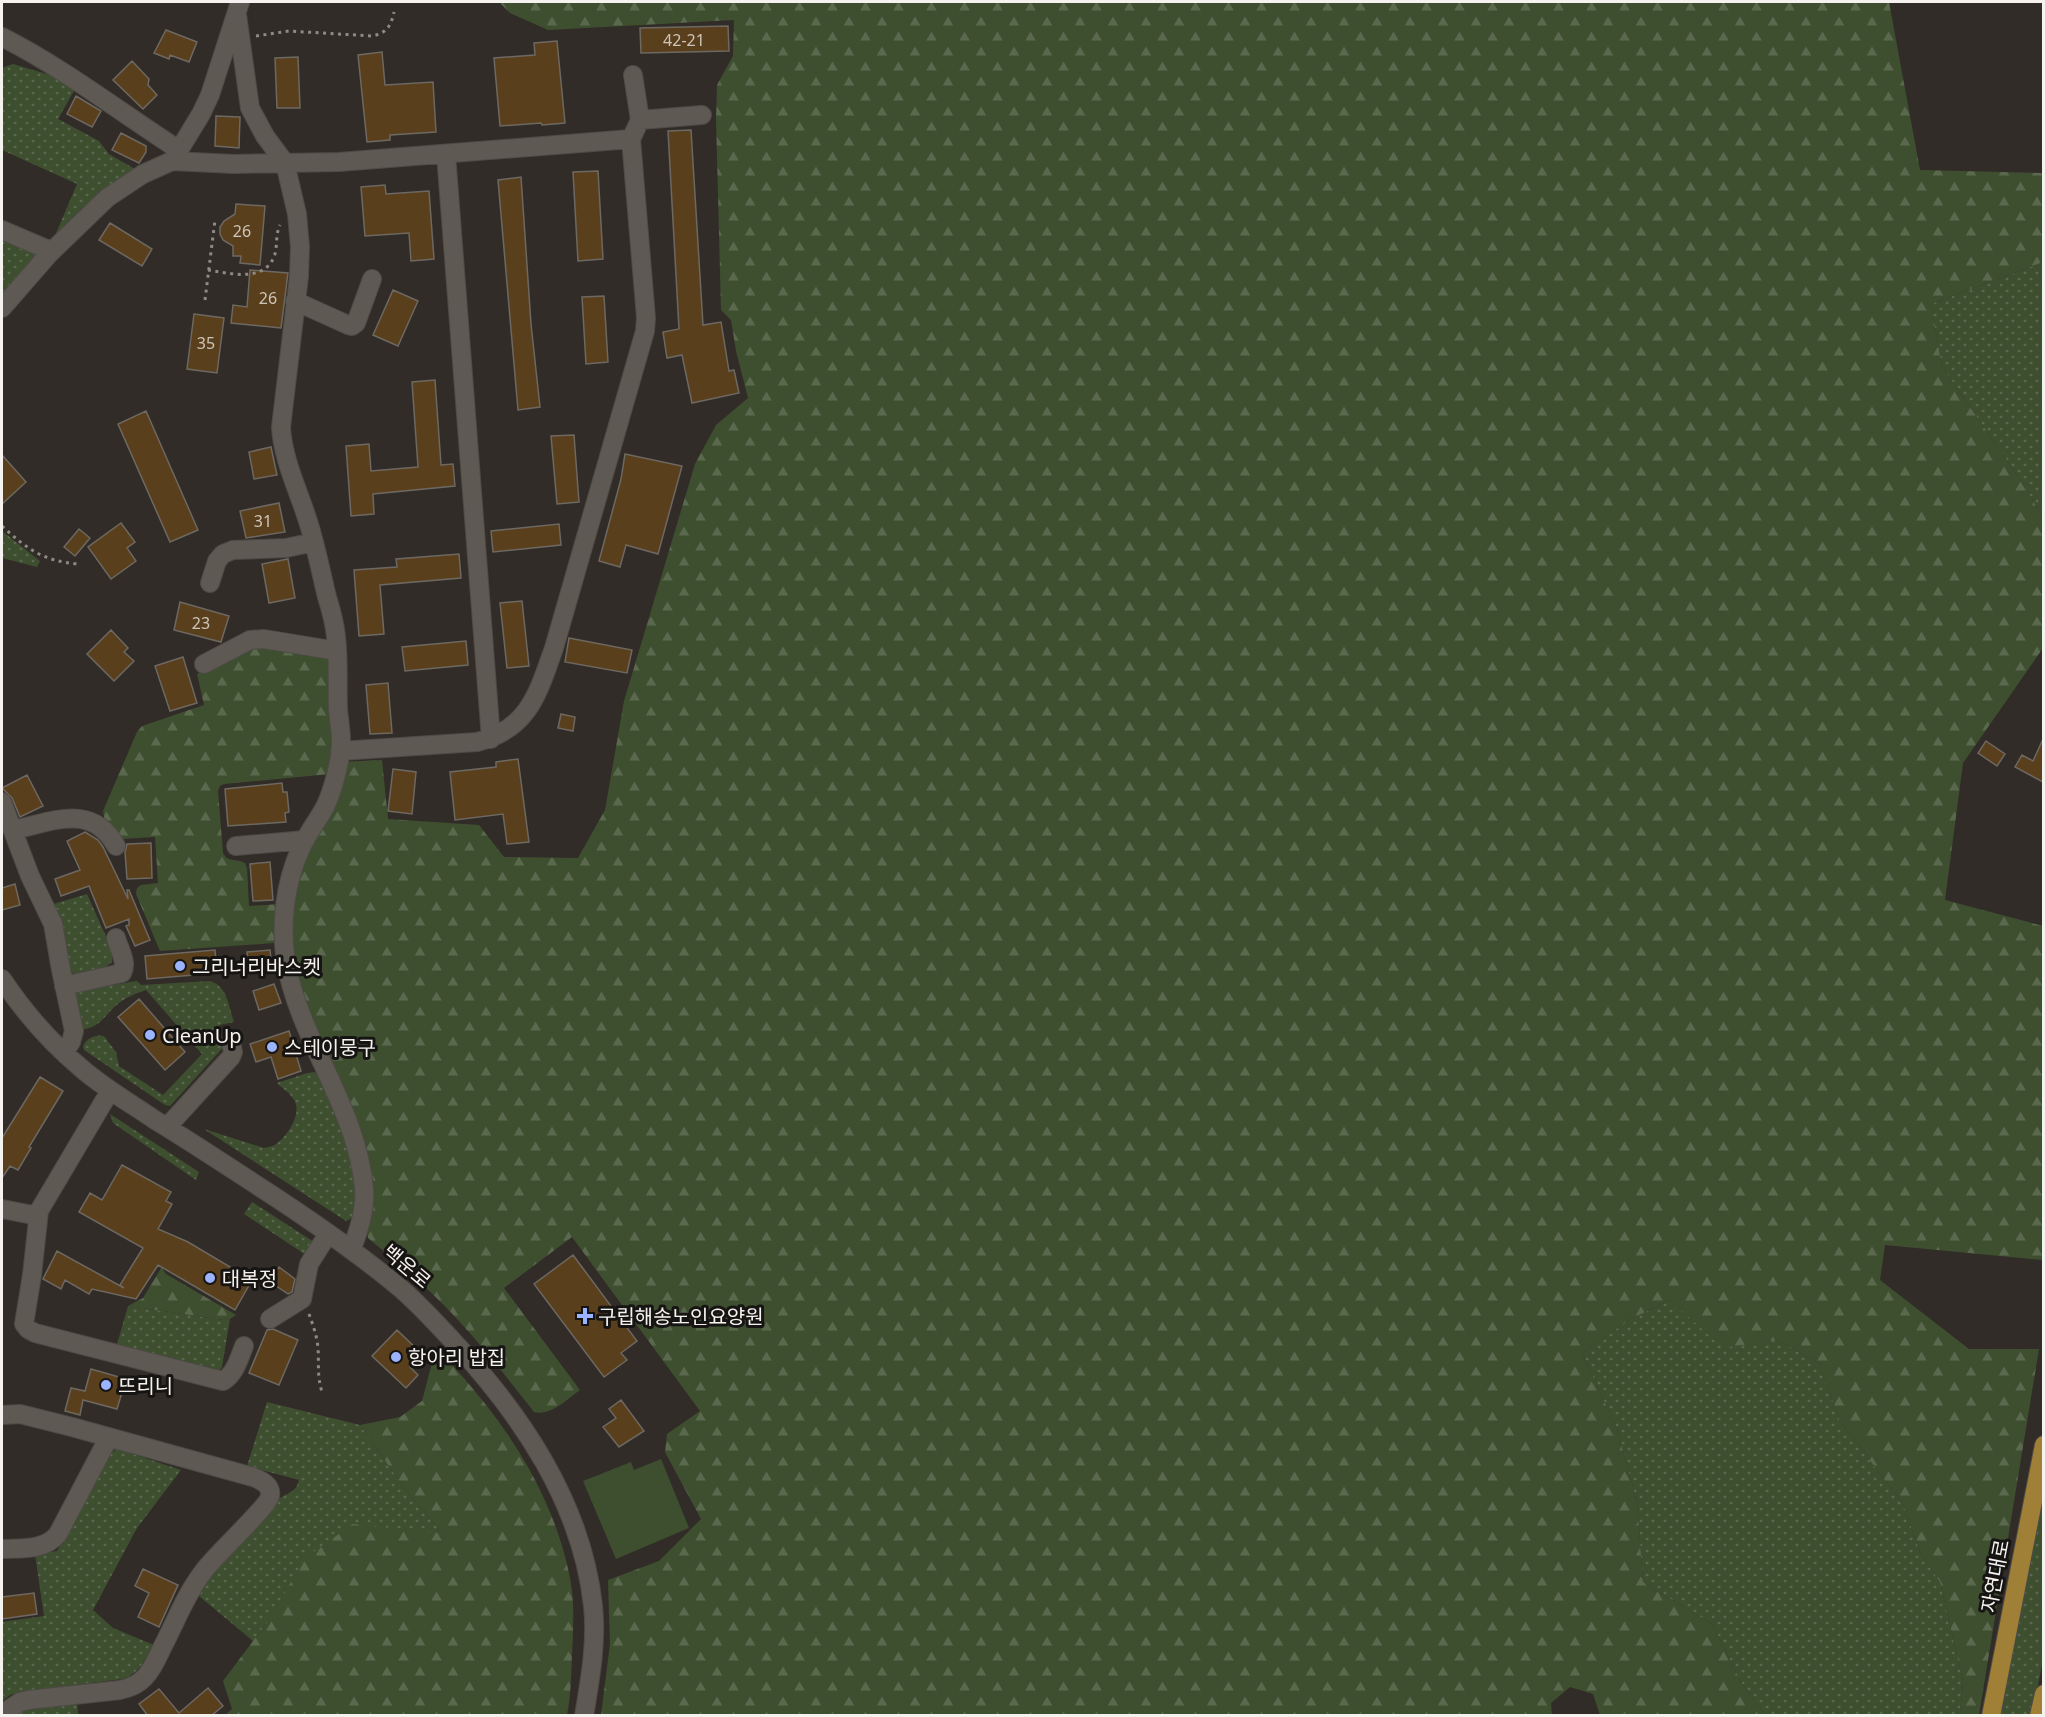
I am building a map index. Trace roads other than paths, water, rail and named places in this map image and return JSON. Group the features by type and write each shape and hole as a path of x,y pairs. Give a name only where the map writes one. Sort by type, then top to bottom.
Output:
{"main road":[{"name":"자연대로","path":"1991,1716 2043,1445"},
{"path":"2039,1716 2043,1694"}],"street":[{"path":"238,8 249,108 285,164 298,220 300,247 281,427 282,441 285,457 303,501 334,626 341,742 333,789 305,840 293,868 284,912 286,962 295,998 332,1081 358,1156 364,1190 362,1216 351,1250"},
{"path":"2,308 51,251 107,198 126,184 176,155 210,95 238,8"},
{"path":"2,37 51,63 134,121 176,155 234,164 285,164 339,162 631,139"},
{"path":"340,751 477,742 491,739 518,722 529,708 540,686 554,648 643,342 646,318 631,139 640,120 633,75"},
{"path":"640,120 702,115"},
{"path":"446,154 491,739"},
{"path":"2,230 51,251"},
{"path":"295,300 352,326 356,323 372,279"},
{"path":"210,583 217,561 223,554 233,550 286,548 314,542"},
{"path":"204,664 250,640 264,639 337,651"},
{"path":"2,802 30,876 53,924 74,1031 71,1042 64,1052"},
{"path":"13,830 78,818 100,825 116,846"},
{"path":"236,846 305,840"},
{"path":"64,986 122,973 125,967 116,938"},
{"name":"백운로","path":"2,979 32,1020 81,1068 110,1090 255,1184 351,1250 421,1307 470,1360 518,1421 549,1472 576,1534 590,1585 593,1609 593,1641 584,1716"},
{"path":"167,1127 231,1057 231,1043"},
{"path":"110,1090 43,1202 38,1216 32,1275 24,1320 27,1329 34,1333 223,1381 234,1371 244,1346"},
{"path":"2,1209 38,1216"},
{"path":"270,1319 302,1299 309,1264 328,1234"},
{"path":"2,1415 20,1414 260,1480 268,1487 270,1497 263,1508 203,1571 157,1658 145,1677 138,1683 131,1688 120,1690 28,1700 20,1702 2,1714"},
{"path":"2,1550 37,1547 53,1541 109,1437"}],"place":[{"name":"그리너리바스켓","path":"180,966"},
{"name":"CleanUp","path":"150,1035"},
{"name":"스테이뭉구","path":"272,1047"},
{"name":"대복정","path":"210,1278"},
{"name":"구립해송노인요양원","path":"585,1316"},
{"name":"항아리 밥집","path":"396,1357"},
{"name":"뜨리니","path":"106,1385"}]}
